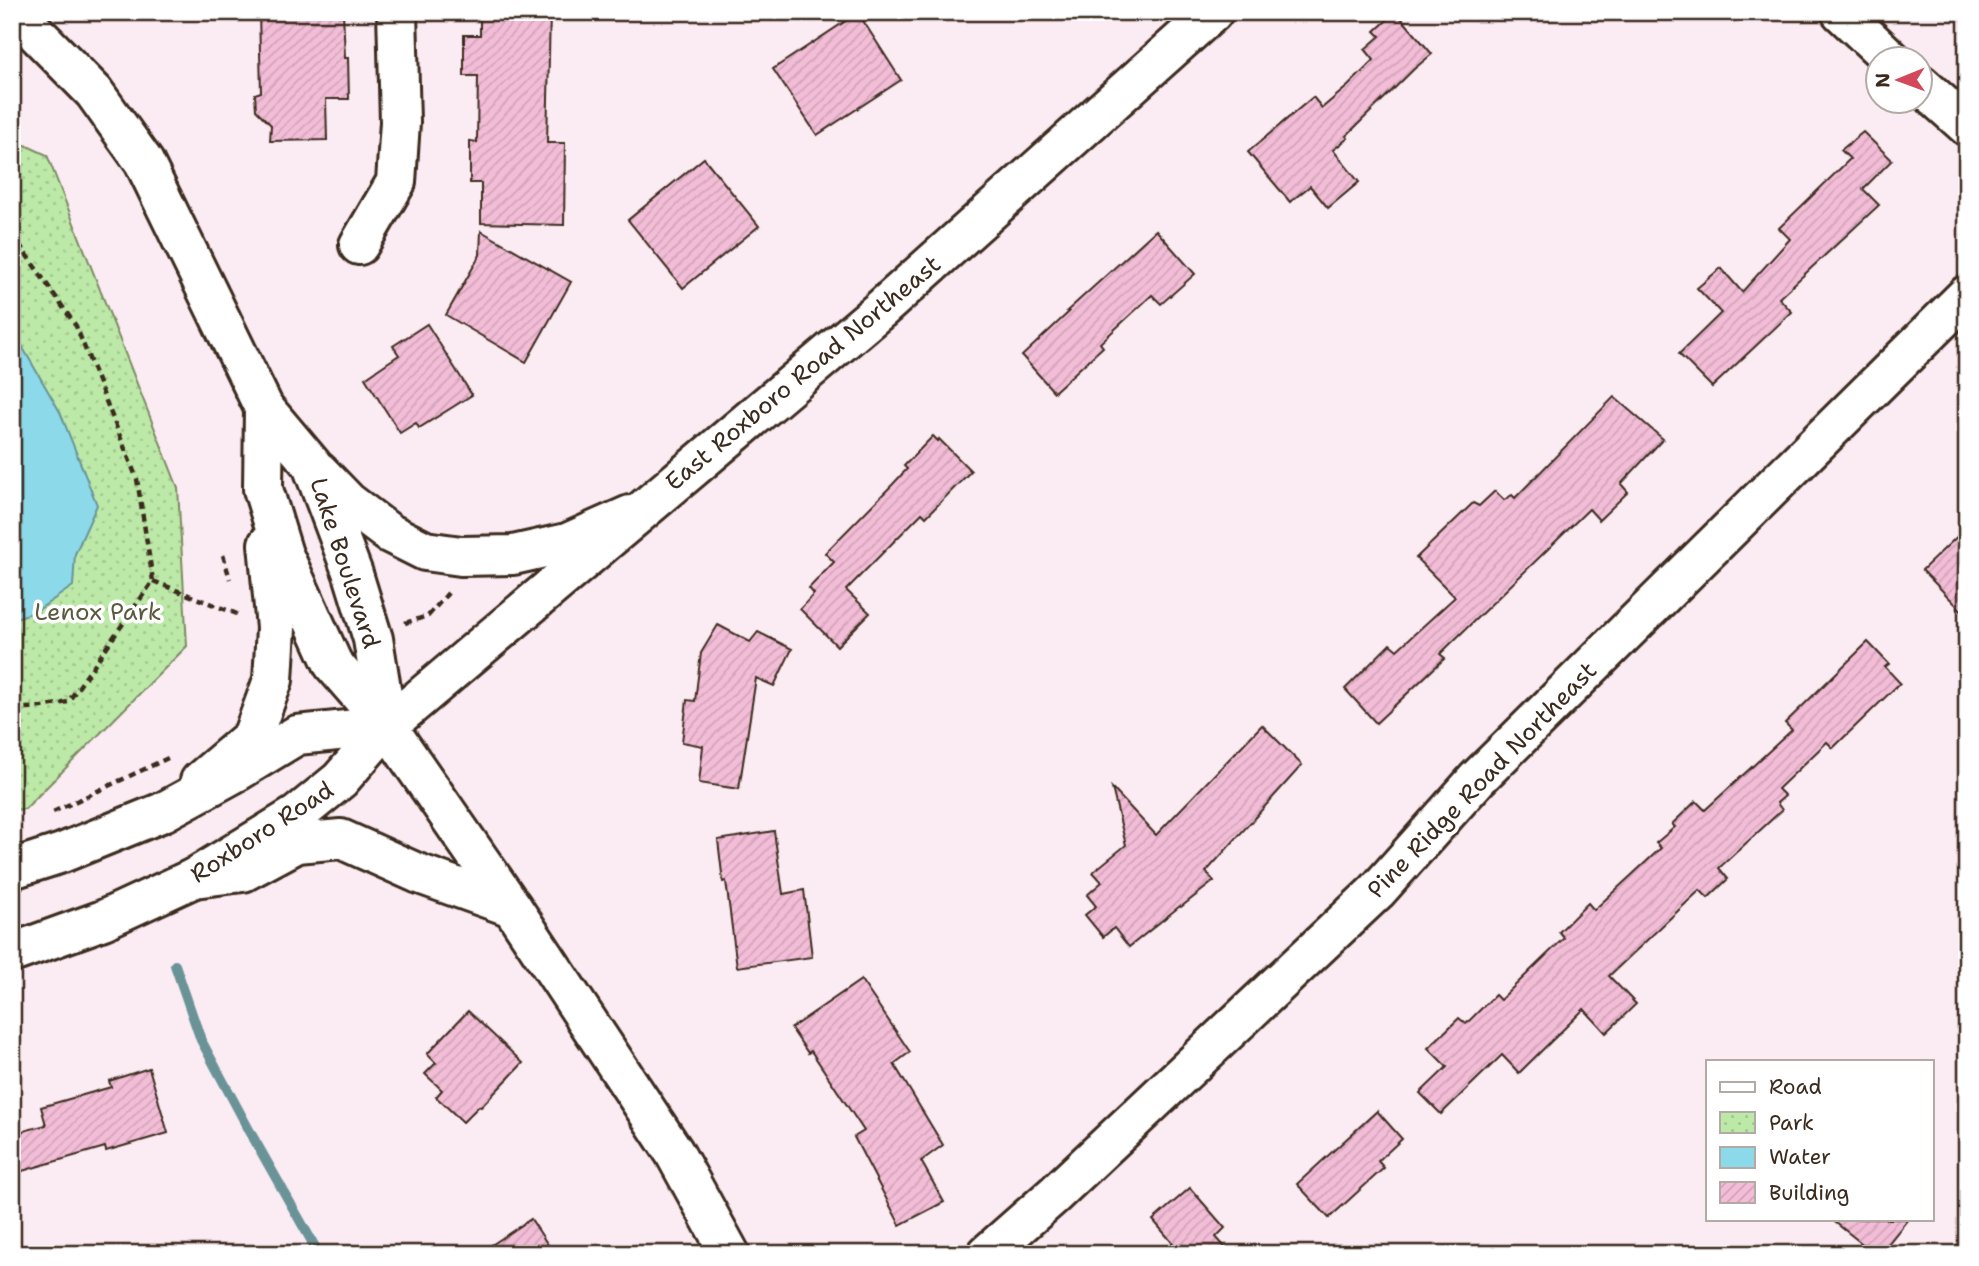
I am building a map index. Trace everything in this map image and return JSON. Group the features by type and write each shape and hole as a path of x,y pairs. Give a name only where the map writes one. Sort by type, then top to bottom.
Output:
{"street":[{"path":"359,245 396,182 400,122 397,12"},
{"name":"East Roxboro Road Northeast","path":"387,726 880,310 1213,12"},
{"path":"1842,12 1877,46"},
{"name":"Lake Boulevard","path":"12,13 29,25 94,92 144,162 264,408 312,465 348,502 389,533 425,551 461,555 513,555 567,543 641,510"},
{"path":"1934,97 1967,126"},
{"name":"Pine Ridge Road Northeast","path":"987,1254 1064,1186 1377,891 1477,779 1967,295"},
{"name":"Lake Boulevard","path":"163,812 251,737 273,680 276,628 263,489 264,408"},
{"name":"Lake Boulevard","path":"312,465 353,573 373,639 387,726"},
{"name":"Lake Boulevard","path":"263,489 283,554 332,664 387,726"},
{"path":"12,869 62,853 163,812 297,735 387,726 513,907 674,1152 730,1254"},
{"name":"Roxboro Road","path":"12,953 103,919 194,878 297,815 340,780 387,726"},
{"path":"194,878 243,872 297,843 341,839 417,873 513,907"}],"path":[{"path":"12,234 75,326 81,339 137,478 153,581 68,702 12,709"},
{"path":"223,555 234,591"},
{"path":"153,581 241,615 237,603"},
{"path":"401,625 428,616 452,587"},
{"path":"48,815 179,753"}],"green space":[{"name":"Lenox Park","path":"12,139 47,155 178,488 187,646 25,809 12,810"}],"water":[{"path":"12,329 60,412 97,505 75,554 73,586 35,612 12,619"}],"building":[{"path":"259,12 343,12 349,99 326,99 327,140 270,141 271,125 256,110 255,94 261,92"},
{"path":"480,12 550,12 547,143 565,143 564,225 481,223 481,183 470,183 470,141 477,142 478,76 464,76 464,35 480,35"},
{"path":"1396,12 1432,54 1333,150 1359,182 1328,208 1310,186 1290,202 1248,152 1313,97 1322,108 1348,86 1374,60 1365,49 1380,36 1375,31"},
{"path":"858,13 901,80 817,135 773,69"},
{"path":"1863,132 1892,160 1863,189 1879,205 1779,298 1792,312 1712,387 1679,354 1721,313 1697,288 1721,268 1742,292 1790,239 1779,228 1850,159 1841,150"},
{"path":"704,158 759,226 683,288 628,220"},
{"path":"1156,230 1195,274 1161,304 1152,295 1100,343 1103,347 1054,392 1022,356"},
{"path":"481,231 571,282 526,362 446,315 480,255"},
{"path":"427,324 472,395 419,428 416,423 400,433 365,378 399,355 393,346"},
{"path":"1614,397 1663,439 1621,484 1628,492 1599,520 1589,509 1440,654 1445,658 1376,723 1345,689 1390,644 1397,650 1455,597 1416,558 1473,503 1479,506 1495,491 1504,500 1512,495 1515,498"},
{"path":"933,436 971,471 926,517 922,513 846,590 870,613 837,646 800,609 814,594 809,588 834,562 825,553 907,469 904,466"},
{"path":"1967,527 1967,616 1922,570"},
{"path":"718,625 750,642 758,632 792,649 774,686 756,678 739,789 699,783 703,746 682,742 687,700 695,701 701,653"},
{"path":"1868,642 1889,664 1885,667 1900,683 1833,748 1827,742 1778,789 1785,796 1777,803 1782,810 1719,868 1728,879 1708,898 1700,890 1609,976 1636,1004 1606,1033 1584,1009 1519,1073 1502,1055 1441,1114 1420,1093 1447,1067 1428,1048 1459,1018 1466,1024 1495,995 1500,1000 1564,938 1559,932 1588,903 1594,910 1661,848 1656,843 1675,827 1672,824 1696,801 1705,810 1792,730 1785,723"},
{"path":"1262,725 1302,765 1206,872 1214,881 1129,947 1114,928 1103,937 1085,915 1096,906 1087,895 1102,882 1093,872 1126,845 1112,788 1156,835"},
{"path":"774,831 783,894 804,890 812,957 737,967 718,840"},
{"path":"861,980 910,1052 894,1064 943,1145 921,1161 944,1202 900,1225 854,1137 864,1131 811,1051 808,1053 791,1028"},
{"path":"468,1011 523,1063 463,1122 436,1097 442,1090 425,1074 436,1063 427,1054"},
{"path":"149,1068 168,1133 106,1151 105,1147 12,1174 12,1134 46,1125 41,1107 111,1087 109,1081"},
{"path":"1377,1111 1402,1139 1378,1161 1384,1168 1329,1218 1297,1184"},
{"path":"1190,1188 1225,1228 1216,1237 1231,1254 1182,1254 1153,1220"},
{"path":"531,1219 554,1254 478,1254"},
{"path":"1832,1220 1907,1220 1880,1254 1875,1254"}],"waterway":[{"path":"175,965 201,1040 319,1254"}]}
